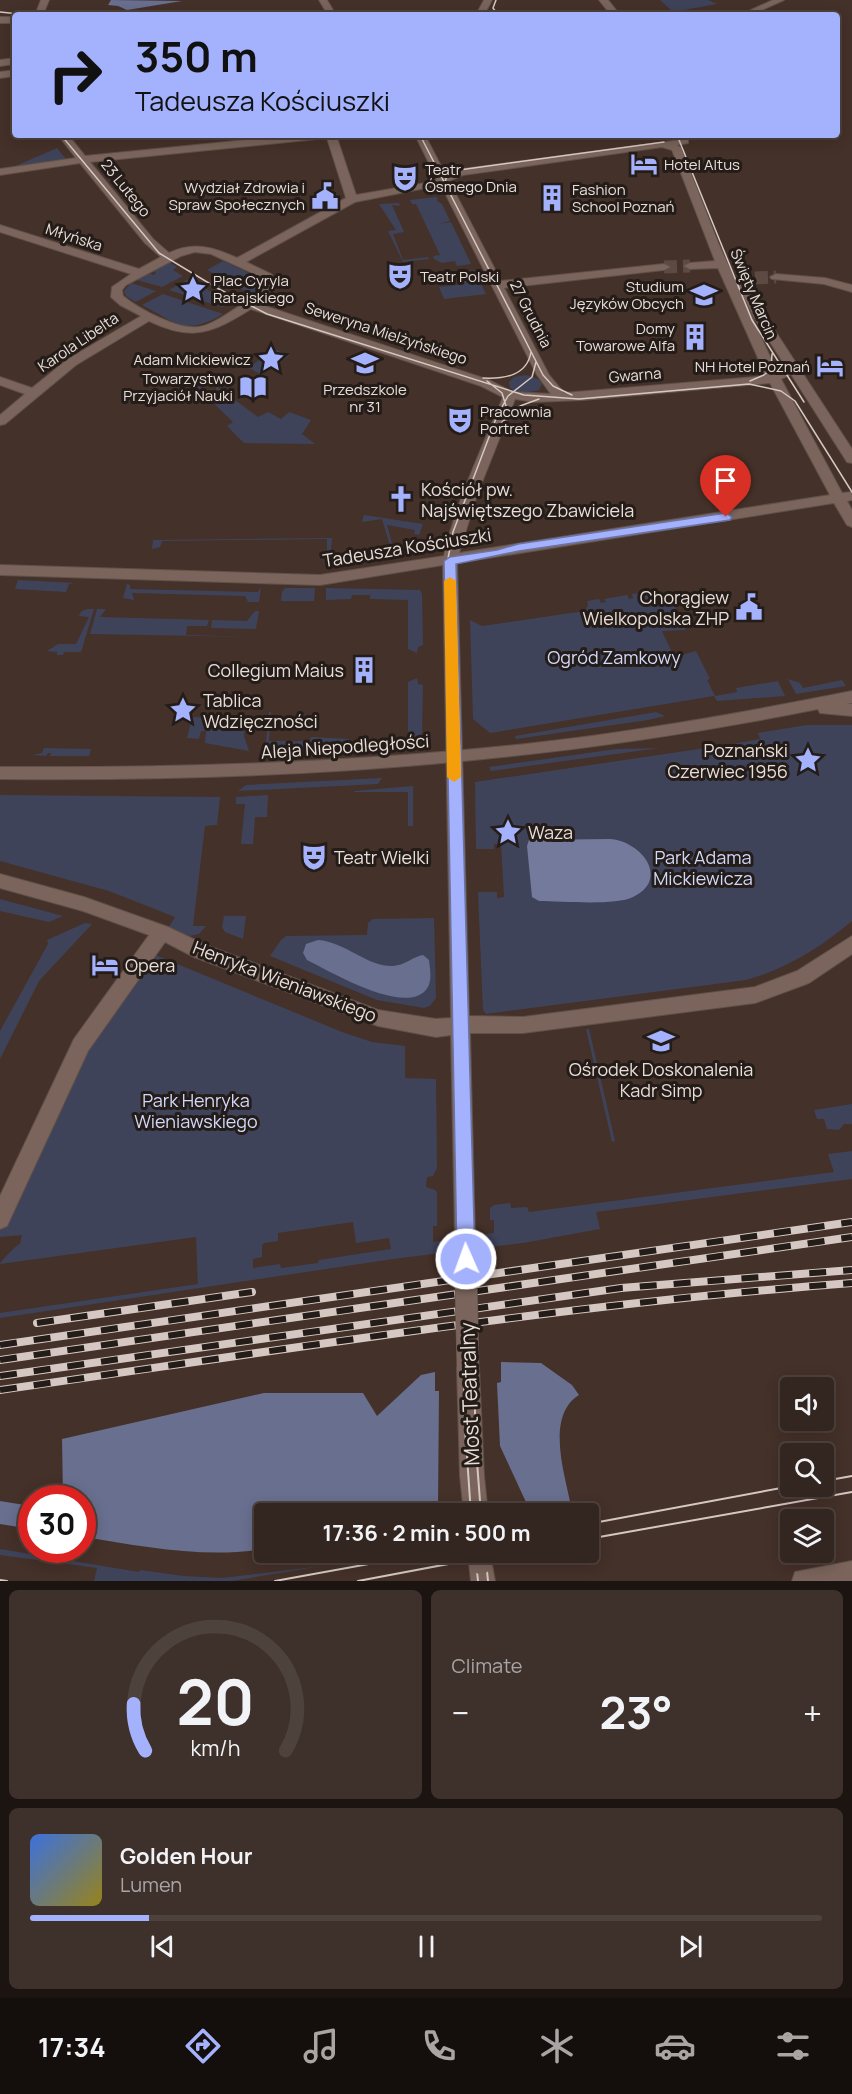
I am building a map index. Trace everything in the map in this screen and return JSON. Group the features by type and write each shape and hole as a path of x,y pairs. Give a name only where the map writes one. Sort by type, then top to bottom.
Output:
{"street":[{"path":"603,0 613,12"},
{"path":"751,12 780,0"},
{"path":"0,75 5,69 1,63"},
{"name":"23 Lutego","path":"65,138 149,241 169,258"},
{"path":"0,172 298,138"},
{"path":"332,138 352,199"},
{"name":"27 Grudnia","path":"422,138 549,385 561,397"},
{"path":"237,262 352,199 434,184 463,172 665,145 683,138"},
{"name":"Święty Marcin","path":"683,138 746,278 752,304 852,459"},
{"name":"Święty Marcin","path":"665,145 676,148 767,380 845,497 850,514"},
{"name":"Młyńska","path":"0,228 140,273"},
{"path":"202,249 213,251 237,262 267,276 272,284 266,294 210,328 199,331 176,330 121,301 116,295 116,289 122,283 184,251 202,249"},
{"path":"690,266 723,264"},
{"path":"498,285 664,267"},
{"path":"776,277 825,281 852,289"},
{"name":"Seweryna Mielżyńskiego","path":"250,304 268,313 485,383 510,395"},
{"name":"Karola Libelta","path":"0,421 82,356 149,316"},
{"path":"767,380 793,368"},
{"name":"Gwarna","path":"510,395 527,398 561,397 767,380"},
{"path":"0,381 33,393"},
{"name":"Most Teatralny","path":"475,1503 468,1368 459,1027 450,561 455,537 510,395"},
{"name":"Tadeusza Kościuszki","path":"0,570 320,580 498,554 518,548 845,497"},
{"name":"Aleja Niepodległości","path":"0,773 151,775 254,772 454,758 643,734 798,709 852,697"},
{"name":"Aleja Niepodległości","path":"798,709 852,710"},
{"name":"Henryka Wieniawskiego","path":"0,880 84,904 162,933 200,951 378,1018 436,1028 482,1023 523,1024 754,995 803,977 852,944"},
{"path":"0,1219 81,1045 162,933"},
{"path":"804,1581 852,1574"}],"green space":[{"path":"660,0 708,0 717,4 673,12"},
{"path":"57,148 66,159 63,159 65,161 11,168"},
{"path":"435,197 442,204 450,221 439,224 451,222 471,264 457,266 455,261 442,263 434,259 433,256 440,255 416,204 412,204 410,200"},
{"path":"399,203 400,206 392,205 404,232 393,234 403,260 428,257 429,259 403,262 388,231 396,230 379,204"},
{"path":"223,261 260,278 263,288 252,295 207,270"},
{"path":"169,262 177,267 173,270 183,276 162,287 137,280 149,273 153,275 156,273 154,271"},
{"path":"474,270 476,272 471,273 476,274 486,294 444,299 439,287 465,284 460,272"},
{"path":"189,279 229,302 230,305 221,307 169,290"},
{"path":"131,283 156,291 136,302 126,296 124,291"},
{"path":"163,294 223,314 199,325 190,326 173,322 142,305"},
{"path":"273,349 287,354 272,356 273,352 263,360 267,362 263,365 278,357 290,355 276,366 270,366 262,375 249,368"},
{"path":"526,375 538,379 542,384 539,390 520,394 510,388 509,382 514,377"},
{"path":"193,383 217,397 216,386 258,417 268,412 281,419 289,412 311,420 302,434 315,444 244,443 227,426 233,422"},
{"path":"364,515 423,524 419,535 414,534 415,530 387,525 393,547 409,545 412,539 417,540 413,550 392,552 382,519 362,522"},
{"path":"332,538 330,561 320,560 327,559 327,539 162,541 160,547 152,549 153,540"},
{"path":"18,580 75,583 69,584 66,592 15,589"},
{"path":"127,584 130,585 130,589 258,592 261,587 259,602 248,602 245,596 132,593 134,600 123,598"},
{"path":"285,588 315,588 314,601 281,601"},
{"path":"326,588 420,590 423,645 418,647 417,653 408,649 408,600 370,599 370,595 352,595 351,599 326,600"},
{"name":"Ogród Zamkowy","path":"654,591 658,599 667,598 670,605 674,604 686,630 662,631 674,657 696,651 710,679 707,680 715,696 737,692 736,688 778,681 785,696 717,701 714,696 490,733 473,719 470,620 482,626 585,611 587,601 599,599 601,603 606,602 604,599 627,595 629,599 633,598 632,594"},
{"path":"94,609 81,652 64,652 63,655 57,655 57,652 47,651 58,644 76,644 89,617 79,616 81,612"},
{"path":"97,609 106,609 100,617 209,620 207,626 187,626 186,635 255,637 90,634"},
{"path":"255,611 259,611 256,629 211,628 212,620 247,621"},
{"path":"417,678 418,684 423,685 422,734 414,739 403,740 408,737 408,682"},
{"path":"788,679 800,683 803,688 842,680 846,686 796,694"},
{"path":"269,712 271,712 269,741 286,741 286,752 265,753"},
{"path":"656,712 665,716 516,739 515,736"},
{"path":"192,717 245,719 244,736 249,751 205,743 206,731 201,731 199,739 187,738"},
{"name":"Park Adama Mickiewicza","path":"807,725 852,725 852,921 828,940 789,964 746,980 486,1014 483,1010 478,892 497,892 497,898 504,897 501,844 494,844 494,849 476,849 475,782 733,744 760,739 758,733"},
{"path":"311,737 349,739 349,747 293,752 293,741 310,741"},
{"path":"44,748 91,749 89,756 50,756 51,753 46,756 32,755 42,753"},
{"path":"660,748 491,771 489,767 616,749"},
{"path":"382,778 378,784 238,791 246,785"},
{"path":"413,786 413,826 408,826 408,792 354,792 354,791"},
{"path":"0,795 220,797 217,825 205,826 193,926 206,926 199,934 190,936 169,927 175,917 109,891 0,861"},
{"path":"268,795 267,817 255,817 253,844 241,844 245,804 236,804 236,797"},
{"path":"0,899 63,916 49,922 0,911"},
{"path":"224,916 246,916 243,939 225,932 222,927"},
{"path":"434,918 436,998 430,1006 424,1008 377,1000 270,956 286,936 367,935 368,923 373,919"},
{"path":"85,923 92,924 39,981 0,1059 0,1031 48,944 47,940"},
{"name":"Park Henryka Wieniawskiego","path":"153,954 342,1032 372,1042 405,1046 405,1078 436,1079 437,1168 433,1176 427,1177 426,1187 437,1193 437,1226 433,1226 433,1242 494,1233 494,1220 490,1220 490,1208 494,1205 510,1203 511,1208 527,1207 529,1212 834,1172 828,1154 852,1151 852,1179 596,1212 600,1229 523,1243 393,1259 0,1318 0,1313 198,1284 196,1237 0,1264 20,1244 22,1235 0,1237 0,1230 84,1048","holes":["353,1222 356,1243 389,1238 391,1249 319,1260 318,1263 281,1268 280,1264 253,1268 253,1259 262,1257 264,1243 278,1241 278,1233"]},
{"path":"586,1029 589,1029 615,1141 612,1142"},
{"path":"852,1104 852,1124 844,1124 839,1130 827,1129 824,1119 817,1119 814,1110"},
{"path":"0,1549 18,1552 18,1557 0,1555"},
{"path":"60,1563 85,1563 139,1572 140,1570 222,1578 322,1566 232,1581 94,1581 97,1568"}],"shaded area":[{"path":"111,0 182,1 127,10 108,5"},
{"path":"610,839 621,841 641,853 651,871 650,881 644,889 633,897 614,901 539,901 532,897 527,846 529,840"},
{"path":"318,940 338,945 374,963 383,965 398,965 423,955 429,960 428,988 414,997 400,998 366,989 307,960 303,953 306,944"},
{"path":"501,1362 541,1363 572,1385 579,1395 569,1405 560,1431 562,1463 570,1503 526,1503 500,1446 497,1383 501,1382"},
{"path":"435,1372 435,1391 439,1391 438,1503 254,1503 254,1550 196,1552 96,1539 96,1485 63,1485 62,1439 264,1393 363,1393 377,1416 421,1375"},
{"path":"0,1501 18,1504 18,1527 0,1524"}],"tunnel":[{"path":"664,267 690,266"},
{"path":"755,278 776,277"}],"tram line":[{"path":"496,0 493,8 496,12"},
{"path":"0,12 12,13"},
{"path":"63,138 159,253 217,288 267,314 492,385"},
{"path":"422,138 543,375 553,386 572,395"},
{"path":"678,138 752,320 804,402"},
{"path":"445,182 447,175 459,170 664,142"},
{"path":"483,378 506,377 520,371 529,360 531,352"},
{"path":"750,381 771,369 772,354"},
{"path":"513,392 532,377 536,362"},
{"path":"487,381 492,385"},
{"path":"513,392 524,395 579,399 749,384 781,391 795,401 852,492"},
{"path":"492,385 513,392"},
{"path":"492,385 502,393 505,402"},
{"path":"505,402 513,392"},
{"path":"502,422 520,406 539,399"},
{"path":"457,1020 447,564 453,532 497,416 505,402"},
{"path":"505,402 506,406"},
{"path":"456,1019 465,1428 470,1503"},
{"path":"470,1227 476,1449 480,1503"},
{"path":"834,1479 852,1476"},
{"path":"599,1522 780,1488"},
{"path":"599,1537 852,1492"},
{"path":"275,1581 374,1563"},
{"path":"358,1581 454,1563"},
{"path":"476,1563 478,1581"},
{"path":"486,1563 488,1581"},
{"path":"0,1580 7,1581"}],"railway":[{"path":"0,1345 852,1222"},
{"path":"0,1360 852,1237"},
{"path":"0,1376 621,1288 852,1270"},
{"path":"0,1390 425,1329 638,1303 852,1283"},
{"path":"37,1323 252,1292"}],"slow traffic":[{"path":"450,581 454,777"}],"place":[{"name":"Hotel Altus","path":"644,164"},
{"name":"Teatr Ósmego Dnia","path":"405,178"},
{"name":"Wydział Zdrowia i Spraw Społecznych","path":"325,196"},
{"name":"Fashion School Poznań","path":"552,198"},
{"name":"Teatr Polski","path":"400,276"},
{"name":"Plac Cyryla Ratajskiego","path":"193,289"},
{"name":"Studium Języków Obcych","path":"704,295"},
{"name":"Domy Towarowe Alfa","path":"695,337"},
{"name":"Adam Mickiewicz","path":"271,359"},
{"name":"Przedszkole nr 31","path":"365,363"},
{"name":"NH Hotel Poznań","path":"830,366"},
{"name":"Towarzystwo Przyjaciół Nauki","path":"253,387"},
{"name":"Pracownia Portret","path":"460,420"},
{"name":"Kościół pw. Najświętszego Zbawiciela","path":"401,499"},
{"name":"Chorągiew Wielkopolska ZHP","path":"749,607"},
{"name":"Collegium Maius","path":"364,670"},
{"name":"Tablica Wdzięczności","path":"183,710"},
{"name":"Poznański Czerwiec 1956","path":"808,760"},
{"name":"Waza","path":"508,832"},
{"name":"Teatr Wielki","path":"314,857"},
{"name":"Opera","path":"105,965"},
{"name":"Ośrodek Doskonalenia Kadr Simp","path":"661,1041"}],"route":[{"path":"466,1259 450,561 498,554 518,548 726,517"}]}
